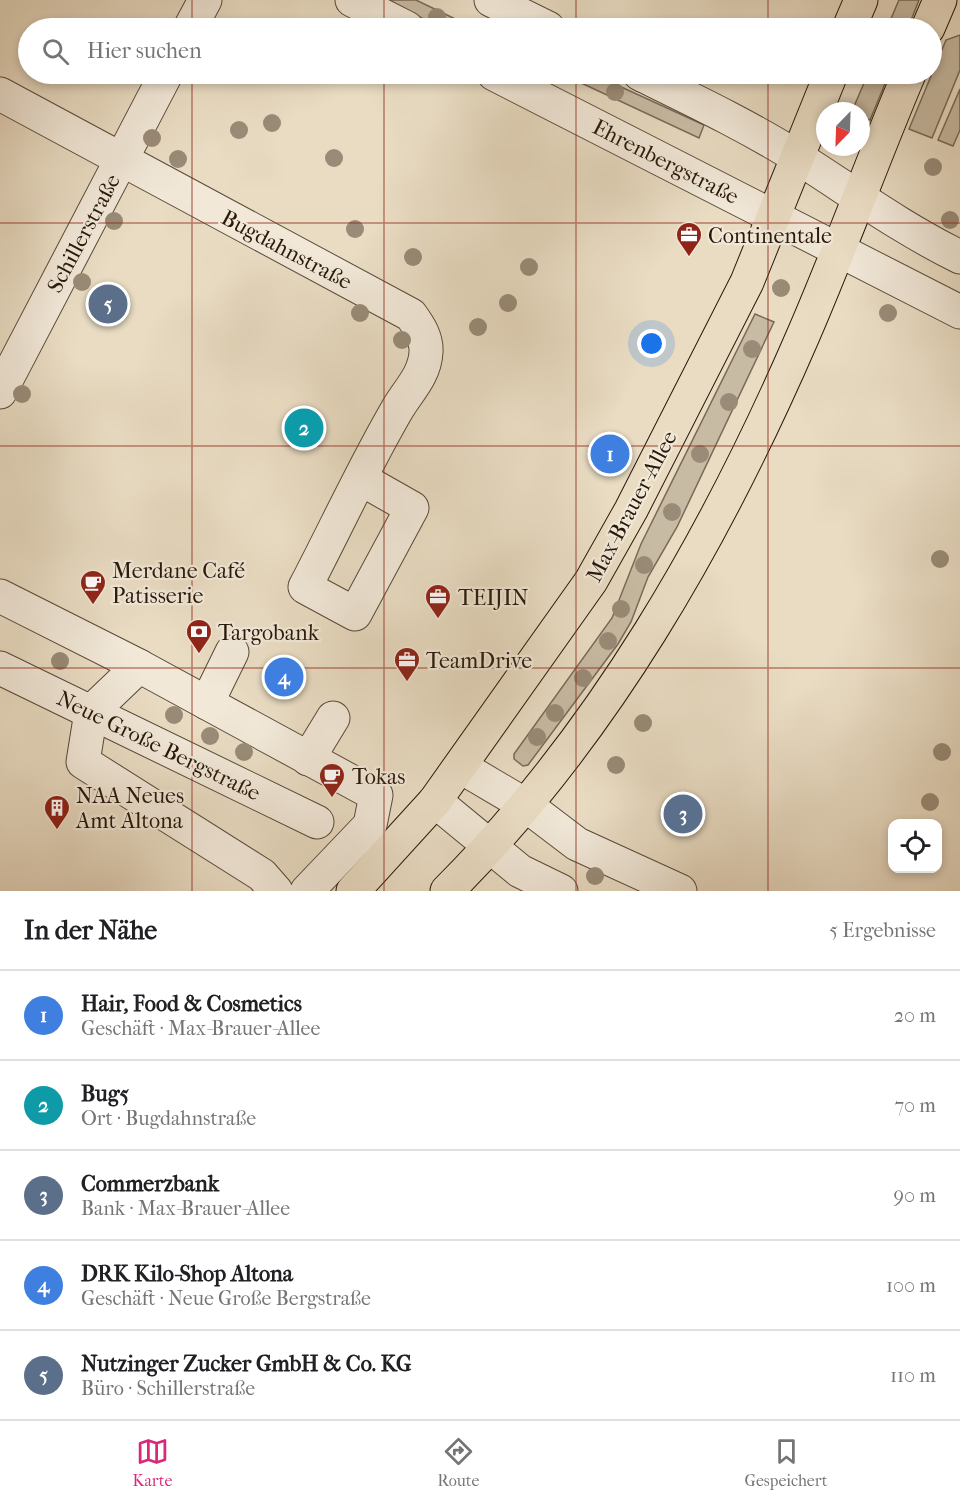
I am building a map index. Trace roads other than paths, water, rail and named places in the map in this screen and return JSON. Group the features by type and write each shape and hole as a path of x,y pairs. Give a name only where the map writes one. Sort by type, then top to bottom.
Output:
{"main road":[{"path":"853,18 861,0"},
{"path":"932,18 940,0"},
{"name":"Max-Brauer-Allee","path":"352,891 435,801 591,581 631,510 747,282 827,84"},
{"path":"447,891 527,806 629,664 671,599 730,490 801,341 905,84"}],"street":[{"path":"195,18 205,0"},
{"path":"352,0 387,18"},
{"path":"492,0 543,17"},
{"name":"Schillerstraße","path":"0,392 161,84"},
{"name":"Ehrenbergstraße","path":"514,84 960,312"},
{"path":"660,84 732,119 798,158 909,231 960,257"},
{"name":"Bugdahnstraße","path":"0,94 411,315 426,343 423,367 361,479"},
{"path":"0,596 139,666 376,795 370,825 308,891"},
{"path":"207,703 232,652"},
{"path":"139,666 91,712 83,762 262,875 276,891"},
{"name":"Neue Große Bergstraße","path":"0,668 317,822"},
{"path":"308,759 333,718"},
{"path":"461,767 527,806 577,844 680,891"},
{"path":"435,801 489,849 520,871 561,891"}],"place":[{"name":"Continentale","path":"689,258"},
{"name":"Nutzinger Zucker GmbH & Co. KG","path":"108,304"},
{"name":"Bug5","path":"304,428"},
{"name":"Hair, Food & Cosmetics","path":"610,454"},
{"name":"Merdane Café Patisserie","path":"93,606"},
{"name":"TEIJIN","path":"438,620"},
{"name":"Targobank","path":"199,655"},
{"name":"DRK Kilo-Shop Altona","path":"284,677"},
{"name":"TeamDrive","path":"407,683"},
{"name":"Tokas","path":"332,799"},
{"name":"Commerzbank","path":"683,814"},
{"name":"NAA Neues Amt Altona","path":"57,831"}]}
